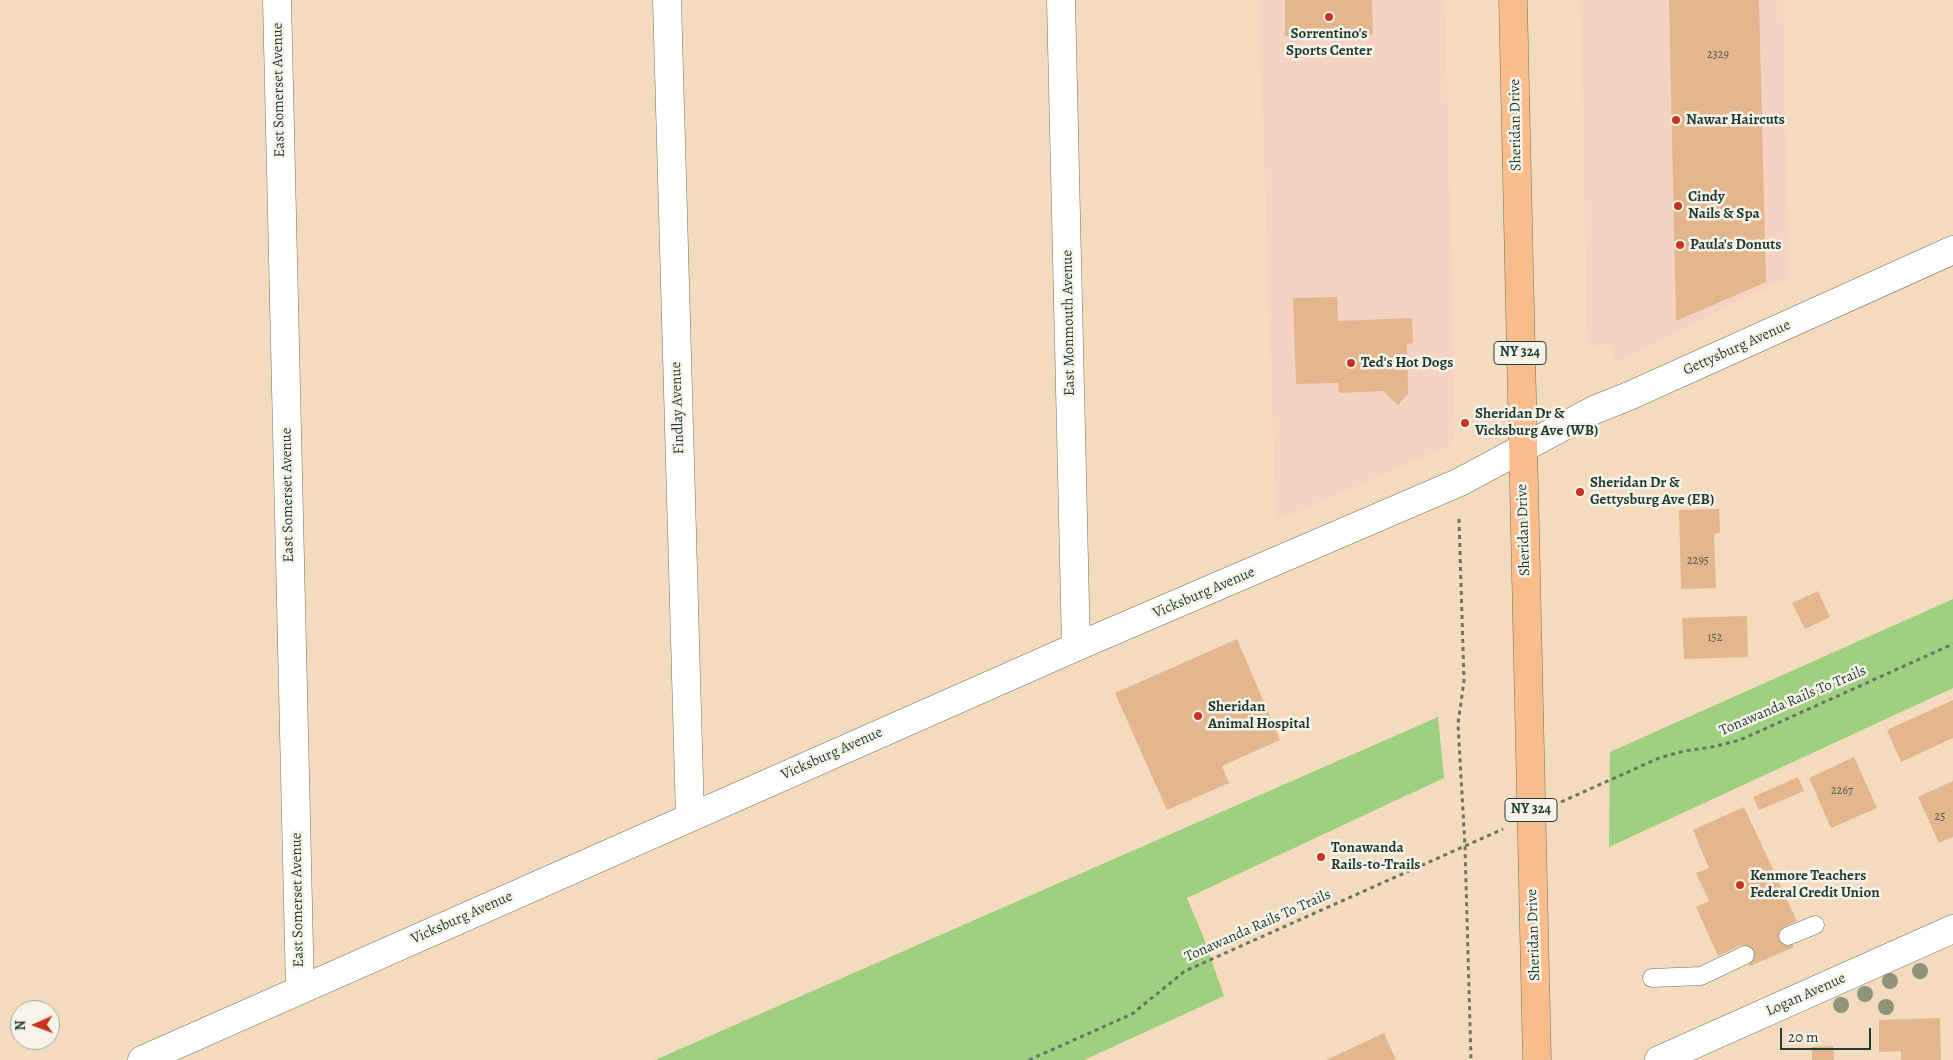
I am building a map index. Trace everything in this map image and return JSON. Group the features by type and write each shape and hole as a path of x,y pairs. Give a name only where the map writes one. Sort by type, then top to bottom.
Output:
{"main road":[{"name":"Sheridan Drive","path":"1513,0 1537,1060"}],"street":[{"name":"East Somerset Avenue","path":"277,0 300,990"},
{"name":"Findlay Avenue","path":"667,0 690,817"},
{"name":"East Monmouth Avenue","path":"1061,0 1076,646"},
{"name":"Gettysburg Avenue","path":"1522,448 1594,410 1953,250"},
{"name":"Vicksburg Avenue","path":"142,1060 1076,646 1460,482 1522,448"},
{"name":"Logan Avenue","path":"1659,1060 1953,929"}],"lane":[{"path":"1788,936 1816,925"},
{"path":"1652,978 1701,976 1746,955"}],"path":[{"path":"1458,519 1464,682 1458,724 1465,846 1471,1060"},
{"name":"Tonawanda Rails To Trails","path":"1584,791 1659,758 1740,740 1953,644"},
{"name":"Tonawanda Rails To Trails","path":"1030,1060 1132,1014 1185,971 1478,840"}],"shaded area":[{"path":"1259,0 1445,0 1455,434 1453,441 1448,447 1276,521"},
{"path":"1581,0 1783,0 1788,278 1614,363 1613,345 1587,346"}],"green space":[{"path":"1953,599 1953,688 1609,847 1610,752"},
{"path":"1438,717 1444,778 1187,898 1203,936 1224,996 1084,1060 655,1060"}],"building":[{"name":"Sorrentino's Sports Center","path":"1285,0 1372,0 1373,34 1285,36"},
{"path":"1669,0 1759,0 1766,282 1676,321"},
{"name":"Ted's Hot Dogs","path":"1337,297 1338,321 1412,318 1413,343 1407,344 1408,394 1398,405 1383,391 1339,393 1338,383 1296,384 1293,298"},
{"path":"1719,509 1720,533 1714,534 1716,588 1681,589 1679,510"},
{"path":"1818,591 1830,617 1805,629 1792,603"},
{"path":"1747,616 1748,657 1684,659 1682,618"},
{"name":"Sheridan Animal Hospital","path":"1237,639 1280,740 1222,766 1229,783 1167,810 1115,693"},
{"path":"1953,700 1953,738 1901,762 1887,730"},
{"path":"1854,757 1877,808 1831,828 1809,778"},
{"path":"1798,777 1804,791 1759,810 1753,797"},
{"path":"1953,781 1953,837 1939,843 1918,797"},
{"name":"Kenmore Teachers Federal Credit Union","path":"1744,807 1797,921 1784,927 1794,947 1750,966 1741,945 1718,956 1696,907 1709,901 1696,873 1709,868 1693,830"},
{"path":"1940,1018 1941,1060 1901,1060 1901,1051 1879,1052 1879,1020"},
{"path":"1384,1033 1396,1060 1326,1060"},
{"path":"1833,1046 1834,1060 1812,1060 1812,1047"}],"place":[{"name":"Sorrentino's Sports Center","path":"1329,17"},
{"name":"Nawar Haircuts","path":"1676,120"},
{"name":"Cindy Nails & Spa","path":"1678,206"},
{"name":"Paula's Donuts","path":"1680,245"},
{"name":"Ted's Hot Dogs","path":"1351,363"},
{"name":"Sheridan Dr & Vicksburg Ave (WB)","path":"1465,423"},
{"name":"Sheridan Dr & Gettysburg Ave (EB)","path":"1580,492"},
{"name":"Sheridan Animal Hospital","path":"1198,716"},
{"name":"Tonawanda Rails-to-Trails","path":"1321,857"},
{"name":"Kenmore Teachers Federal Credit Union","path":"1740,885"}]}
